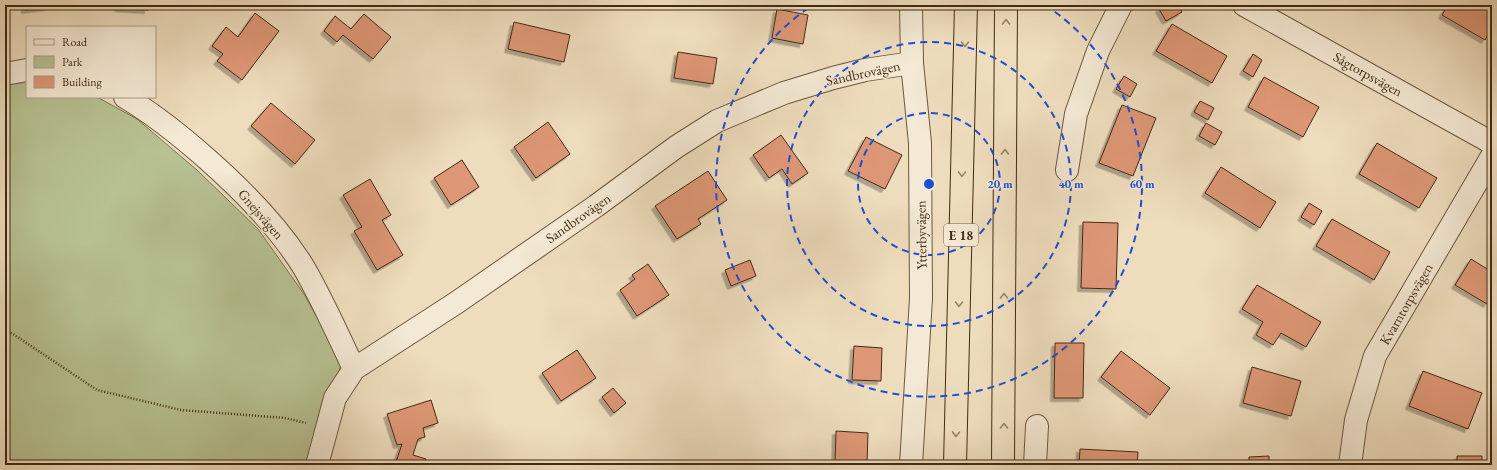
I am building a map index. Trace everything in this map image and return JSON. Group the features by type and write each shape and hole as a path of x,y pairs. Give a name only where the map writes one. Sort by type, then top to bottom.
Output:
{"highway":[{"name":"E 18","path":"956,465 966,5"},
{"path":"1003,465 1006,5"}],"street":[{"name":"Ytterbyvägen","path":"911,5 912,64 920,143 922,298 911,465"},
{"path":"1067,170 1076,114 1098,51 1121,5"},
{"name":"Sågtorpsvägen","path":"1244,5 1492,143"},
{"name":"Sandbrovägen","path":"317,465 335,398 354,369 456,303 596,206 676,147 717,121 784,94 833,78 878,67 912,64"},
{"path":"5,74 26,70"},
{"name":"Gnejsvägen","path":"127,98 180,134 250,199 300,261 334,326 354,369"},
{"name":"Kvarntorpsvägen","path":"1350,465 1356,420 1375,356 1492,156"},
{"path":"1035,465 1037,426"}],"path":[{"path":"5,331 13,334 97,390 181,410 285,418 327,428"}],"green space":[{"path":"26,78 26,98 99,98 137,119 197,170 258,229 304,294 342,362 308,465 5,465 5,81"}],"building":[{"path":"5,5 25,5 5,7"},
{"path":"25,5 48,5 48,7 25,10"},
{"path":"118,5 148,5 148,10 118,8"},
{"path":"1166,5 1178,5 1182,12 1166,21 1159,9"},
{"path":"1448,5 1487,5 1492,8 1492,28 1485,40 1442,15"},
{"path":"777,9 808,15 803,44 772,38"},
{"path":"255,13 279,31 242,80 217,61 223,54 212,46 226,27 238,37"},
{"path":"364,14 391,37 373,59 343,35 337,42 324,31 335,16 351,29"},
{"path":"514,22 570,35 564,62 508,49"},
{"path":"1172,24 1227,56 1212,83 1156,51"},
{"path":"678,52 717,58 713,84 674,78"},
{"path":"1253,54 1262,60 1253,77 1243,71"},
{"path":"1124,76 1137,84 1130,97 1116,89"},
{"path":"1264,77 1319,107 1303,137 1248,107"},
{"path":"1200,101 1214,108 1208,120 1194,112"},
{"path":"271,103 315,140 295,164 251,126"},
{"path":"1122,105 1156,118 1133,176 1099,163"},
{"path":"548,122 570,154 536,178 514,147"},
{"path":"1206,123 1222,132 1215,145 1199,136"},
{"path":"781,135 808,173 792,184 782,169 769,178 753,155"},
{"path":"866,137 902,155 885,189 848,171"},
{"path":"1377,143 1437,178 1419,208 1359,174"},
{"path":"462,160 479,187 451,205 434,178"},
{"path":"1221,167 1276,202 1260,228 1205,193"},
{"path":"708,171 727,200 698,219 701,224 677,239 655,206"},
{"path":"370,179 391,215 382,220 403,255 377,270 354,231 362,227 343,195"},
{"path":"1309,203 1322,211 1314,225 1301,217"},
{"path":"1332,219 1390,252 1374,280 1316,246"},
{"path":"1083,222 1118,223 1116,289 1081,288"},
{"path":"1471,259 1492,272 1492,296 1487,304 1455,285"},
{"path":"750,260 756,276 731,286 725,270"},
{"path":"648,264 669,295 637,316 620,290 635,279 632,275"},
{"path":"1257,285 1321,322 1306,347 1281,333 1273,345 1256,335 1263,322 1242,309"},
{"path":"1055,343 1084,343 1083,398 1054,398"},
{"path":"854,346 882,348 881,381 852,380"},
{"path":"577,350 596,378 561,401 542,373"},
{"path":"1121,351 1170,388 1150,415 1101,377"},
{"path":"1252,367 1301,381 1291,416 1243,403"},
{"path":"1423,371 1482,393 1468,429 1409,406"},
{"path":"613,388 626,403 614,413 602,397"},
{"path":"431,400 438,423 423,428 425,437 418,439 413,455 426,459 424,465 395,465 402,444 397,445 387,414"},
{"path":"836,431 868,433 867,464 835,463"},
{"path":"1080,449 1138,452 1137,465 1079,465"},
{"path":"1269,456 1269,465 1249,465 1249,457"},
{"path":"1457,456 1482,456 1482,465 1457,465"}]}
